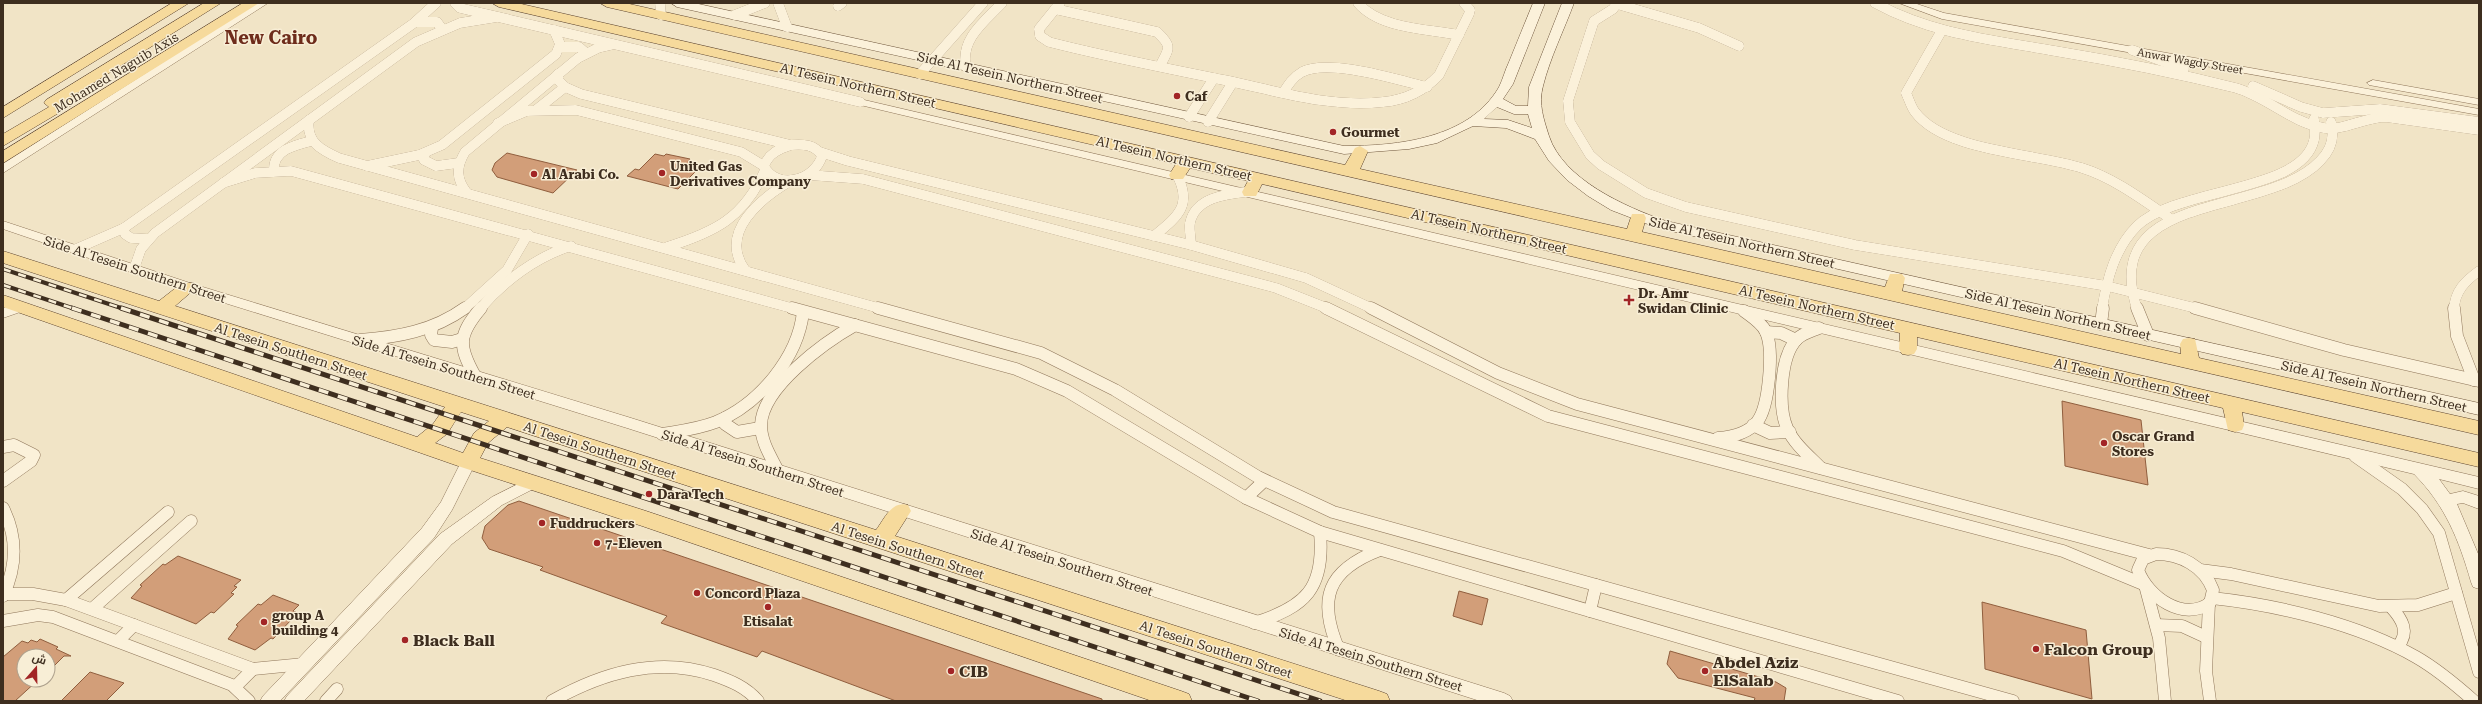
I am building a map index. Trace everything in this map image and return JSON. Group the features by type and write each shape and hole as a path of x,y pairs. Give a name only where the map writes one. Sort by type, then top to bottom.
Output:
{"main road":[{"path":"3,113 186,7 202,3"},
{"name":"Mohamed Naguib Axis","path":"3,141 229,3"},
{"path":"76,111 217,9 239,3"},
{"path":"3,158 76,111 252,3"},
{"name":"Al Tesein Northern Street","path":"607,3 660,9 795,46 2479,428"},
{"name":"Side Al Tesein Northern Street","path":"677,3 1208,122 1344,150 1360,151 1417,143 1448,133 1469,122 1496,100 1509,80 1538,4"},
{"path":"1496,100 1508,108 1522,111 1534,109 1536,87 1568,3"},
{"name":"Mohamed Naguib Axis","path":"3,132 217,9"},
{"name":"Al Tesein Northern Street","path":"498,10 853,84 2479,460"},
{"path":"786,69 806,68 813,62 811,56 795,46"},
{"path":"842,98 853,84 836,74 834,70 841,61 858,60"},
{"name":"Side Al Tesein Northern Street","path":"1534,109 1542,137 1552,156 1578,182 1615,207 1638,218 1896,278 2479,409"},
{"path":"1469,122 1508,124 1542,137"},
{"path":"1350,172 1360,151"},
{"path":"1177,175 1186,161"},
{"path":"1250,192 1258,177"},
{"path":"1633,236 1638,218"},
{"name":"Al Tesein Southern Street","path":"3,257 160,309 1379,701"},
{"path":"1892,295 1896,278"},
{"path":"160,309 188,287"},
{"path":"9,307 468,462 534,482 1181,701"},
{"path":"1908,349 1909,328"},
{"path":"2189,344 2191,363"},
{"path":"2231,403 2235,425"},
{"path":"420,445 440,430 457,404"},
{"path":"468,462 481,438 504,419"},
{"path":"880,540 901,511"}],"street":[{"path":"3,170 263,3"},
{"path":"76,250 107,238 124,228 414,23 436,3"},
{"path":"455,3 460,8 498,10 554,30 614,45 1250,192 1819,328 2479,483"},
{"path":"735,15 765,3"},
{"path":"778,3 779,10 787,27"},
{"path":"920,74 983,3"},
{"path":"966,68 963,61 965,47 1002,3"},
{"path":"1358,3 1364,11 1380,19 1459,35"},
{"path":"1160,66 1169,48 1168,42 1157,32 1058,6 1038,29 1044,40 1160,66 1214,78 1283,93 1335,102 1372,104 1399,100 1427,87 1439,75 1469,14 1470,10 1464,3"},
{"path":"1875,3 1908,20 1942,30 2111,60 2241,90 2262,97 2316,126 2333,128 2364,118 2382,117 2479,130"},
{"name":"Anwar Wagdy Street","path":"1904,3 1942,16 2479,112"},
{"name":"Anwar Wagdy Street","path":"1929,3 2479,102"},
{"path":"1739,46 1678,21 1617,4 1594,21 1568,100 1568,111 1575,133 1590,155 1629,185 1686,207 1854,244 2107,286 2344,350 2476,381"},
{"path":"134,269 134,260 148,239 416,42 442,29 498,10"},
{"path":"414,23 437,22 442,29"},
{"path":"554,30 560,47"},
{"path":"1942,30 1906,93 1912,110 1921,119 1937,129 1975,146 2066,163 2095,172 2121,186 2171,219"},
{"path":"467,193 460,185 457,174 458,163 476,141 586,53 614,45"},
{"path":"560,47 575,46 586,53"},
{"path":"364,166 425,153 442,145 553,57 560,47"},
{"path":"2132,50 2167,64 2258,88 2312,111 2328,114 2380,109 2479,122"},
{"path":"1283,93 1299,74 1315,68 1328,68 1427,87"},
{"path":"558,74 558,80 564,87 581,94 791,145 808,145 820,152 848,161 1192,245 1325,285 1498,373 1550,394 1605,412 2149,555 2160,554 2174,556 2200,570 2231,574 2366,605 2391,607 2418,605 2456,593"},
{"path":"1189,117 1214,78"},
{"path":"1208,122 1233,82"},
{"path":"536,110 564,87"},
{"path":"498,123 514,116 536,110 576,110 741,152 776,178 793,179 808,175 863,179 1297,295 1336,312 1522,405 1575,424 2063,551 2144,585 2160,599 2178,608 2197,609 2211,601 2270,607 2359,631 2398,646 2445,676 2474,701"},
{"path":"2101,324 2107,286 2123,244 2138,226 2159,211 2195,197 2256,184 2293,166 2302,160 2312,146 2316,126 2312,111"},
{"path":"2148,334 2133,292 2132,276 2140,248 2148,236 2171,219 2206,205 2279,188 2307,173 2322,160 2332,145 2333,128 2328,114"},
{"path":"309,120 308,131 311,141 322,151 364,166 467,193 1013,344 1068,363 1117,391 1264,481 1297,498 1333,512 2014,701"},
{"path":"274,170 275,160 282,153 298,144 311,141"},
{"path":"666,248 704,235 735,217 753,196 766,159 772,153 791,145"},
{"path":"808,175 820,166 822,156 820,152"},
{"path":"425,153 424,160 431,165 444,166 458,163"},
{"path":"223,183 244,176 274,170 299,173 528,234 804,312 1016,369 1039,377 1067,390 1246,498 1320,532 1898,701"},
{"path":"1154,236 1179,214 1184,205 1185,195 1183,185 1177,175"},
{"path":"745,270 736,254 734,246 740,228 764,200 793,179"},
{"path":"2224,191 2235,199"},
{"path":"1192,245 1190,223 1201,206 1223,195 1250,192"},
{"path":"2195,197 2206,205"},
{"path":"1046,227 1057,212"},
{"name":"Side Al Tesein Southern Street","path":"3,225 188,287 662,434 1339,650 1504,701"},
{"path":"124,228 125,234 131,238 148,239"},
{"path":"360,340 396,338 432,328 470,306 506,272 522,250 528,234"},
{"path":"475,376 462,347 462,339 466,327 473,317 521,271 542,258 571,246"},
{"path":"2476,381 2456,333 2452,315 2454,300 2460,286 2479,272"},
{"path":"1712,439 1731,437 1746,430 1758,421 1764,408 1771,344 1766,332 1757,320 1744,310"},
{"path":"662,434 705,426 725,418 747,403 786,359 799,336 804,312"},
{"path":"778,471 764,443 760,428 760,419 769,401 803,360 828,340 855,326"},
{"path":"432,328 431,335 434,340 442,342 462,339"},
{"path":"1819,328 1806,333 1796,340 1786,359 1782,413 1794,440 1821,468"},
{"path":"1766,332 1781,333 1796,340"},
{"path":"1434,361 1448,347"},
{"path":"725,418 728,429 735,432 743,433 760,428"},
{"path":"1753,425 1770,433 1790,432"},
{"path":"3,447 14,445 34,455 31,461 3,481"},
{"path":"2348,452 2393,480 2428,515 2439,533 2479,672"},
{"path":"269,701 428,533 447,506 468,462"},
{"path":"2418,468 2449,502 2462,527 2479,582"},
{"path":"1246,498 1264,481"},
{"path":"293,701 446,539 497,501 534,482"},
{"path":"2449,502 2452,498 2460,497 2479,503"},
{"path":"3,508 12,524 16,544 13,568 4,595 33,594 66,600 253,669 304,664"},
{"path":"66,600 168,512"},
{"path":"92,609 191,521"},
{"path":"1254,623 1282,615 1306,599 1321,571 1322,556 1320,532"},
{"path":"1339,650 1330,633 1327,620 1329,594 1333,581 1353,561 1380,550"},
{"path":"2149,555 2139,564 2139,576 2144,585 2156,625 2162,655 2165,701"},
{"path":"2200,570 2211,585 2211,601 2206,637 2206,671 2210,701"},
{"path":"1590,611 1596,585"},
{"path":"2391,607 2405,629 2405,636 2398,646"},
{"path":"3,621 38,615 53,617 235,687 249,701"},
{"path":"2156,625 2169,623 2184,626 2206,637"},
{"path":"118,641 134,625"},
{"path":"552,701 571,689 597,678 631,669 664,666 695,668 718,676 737,684 758,701"},
{"path":"235,687 253,669"},
{"path":"326,701 337,689"}],"building":[{"name":"Al Arabi Co.","path":"507,153 577,170 553,193 497,177 492,170 495,163"},
{"name":"United Gas Derivatives Company","path":"655,154 664,156 666,154 690,159 688,162 702,165 678,189 627,176 635,169 639,170"},
{"name":"Oscar Grand Stores","path":"2062,401 2141,420 2148,485 2065,466"},
{"name":"Concord Plaza","path":"519,501 1102,699 1102,701 896,701 762,651 757,657 661,623 667,616 540,570 543,567 489,549 482,538 485,526 508,505"},
{"path":"178,556 241,580 234,586 237,587 231,593 234,594 214,613 211,612 196,624 131,598 142,586 140,585 163,564 165,565"},
{"path":"1459,591 1488,599 1482,625 1453,616"},
{"name":"group A building 4","path":"273,595 299,605 293,611 296,612 290,618 292,619 273,639 271,638 255,650 228,639 238,626 236,625 258,604 261,605"},
{"name":"Falcon Group","path":"1982,602 2086,630 2092,699 1985,669"},
{"path":"40,639 58,647 56,649 16,648 16,688 29,688 15,701 3,701 3,657 22,641 28,643 31,640 37,642"},
{"path":"56,649 71,656 64,656 56,664"},
{"name":"Abdel Aziz ElSalab","path":"1670,651 1776,682 1786,688 1784,701 1754,701 1755,698 1678,678 1667,664"},
{"path":"90,672 124,683 106,701 61,701"}],"railway":[{"path":"3,269 124,309"},
{"path":"3,285 72,308"},
{"path":"72,308 1258,701"},
{"path":"121,308 1320,701"}],"place":[{"name":"Caf","path":"1177,96"},
{"name":"Gourmet","path":"1333,132"},
{"name":"United Gas Derivatives Company","path":"662,173"},
{"name":"Al Arabi Co.","path":"534,174"},
{"name":"Dr. Amr Swidan Clinic","path":"1629,300"},
{"name":"Oscar Grand Stores","path":"2104,443"},
{"name":"Dara Tech","path":"649,494"},
{"name":"Fuddruckers","path":"542,523"},
{"name":"7-Eleven","path":"597,543"},
{"name":"Concord Plaza","path":"697,593"},
{"name":"Etisalat","path":"768,607"},
{"name":"group A building 4","path":"264,622"},
{"name":"Black Ball","path":"405,640"},
{"name":"Falcon Group","path":"2036,649"},
{"name":"CIB","path":"951,671"},
{"name":"Abdel Aziz ElSalab","path":"1705,671"}],"district":[{"name":"New Cairo","path":"271,38"}]}
